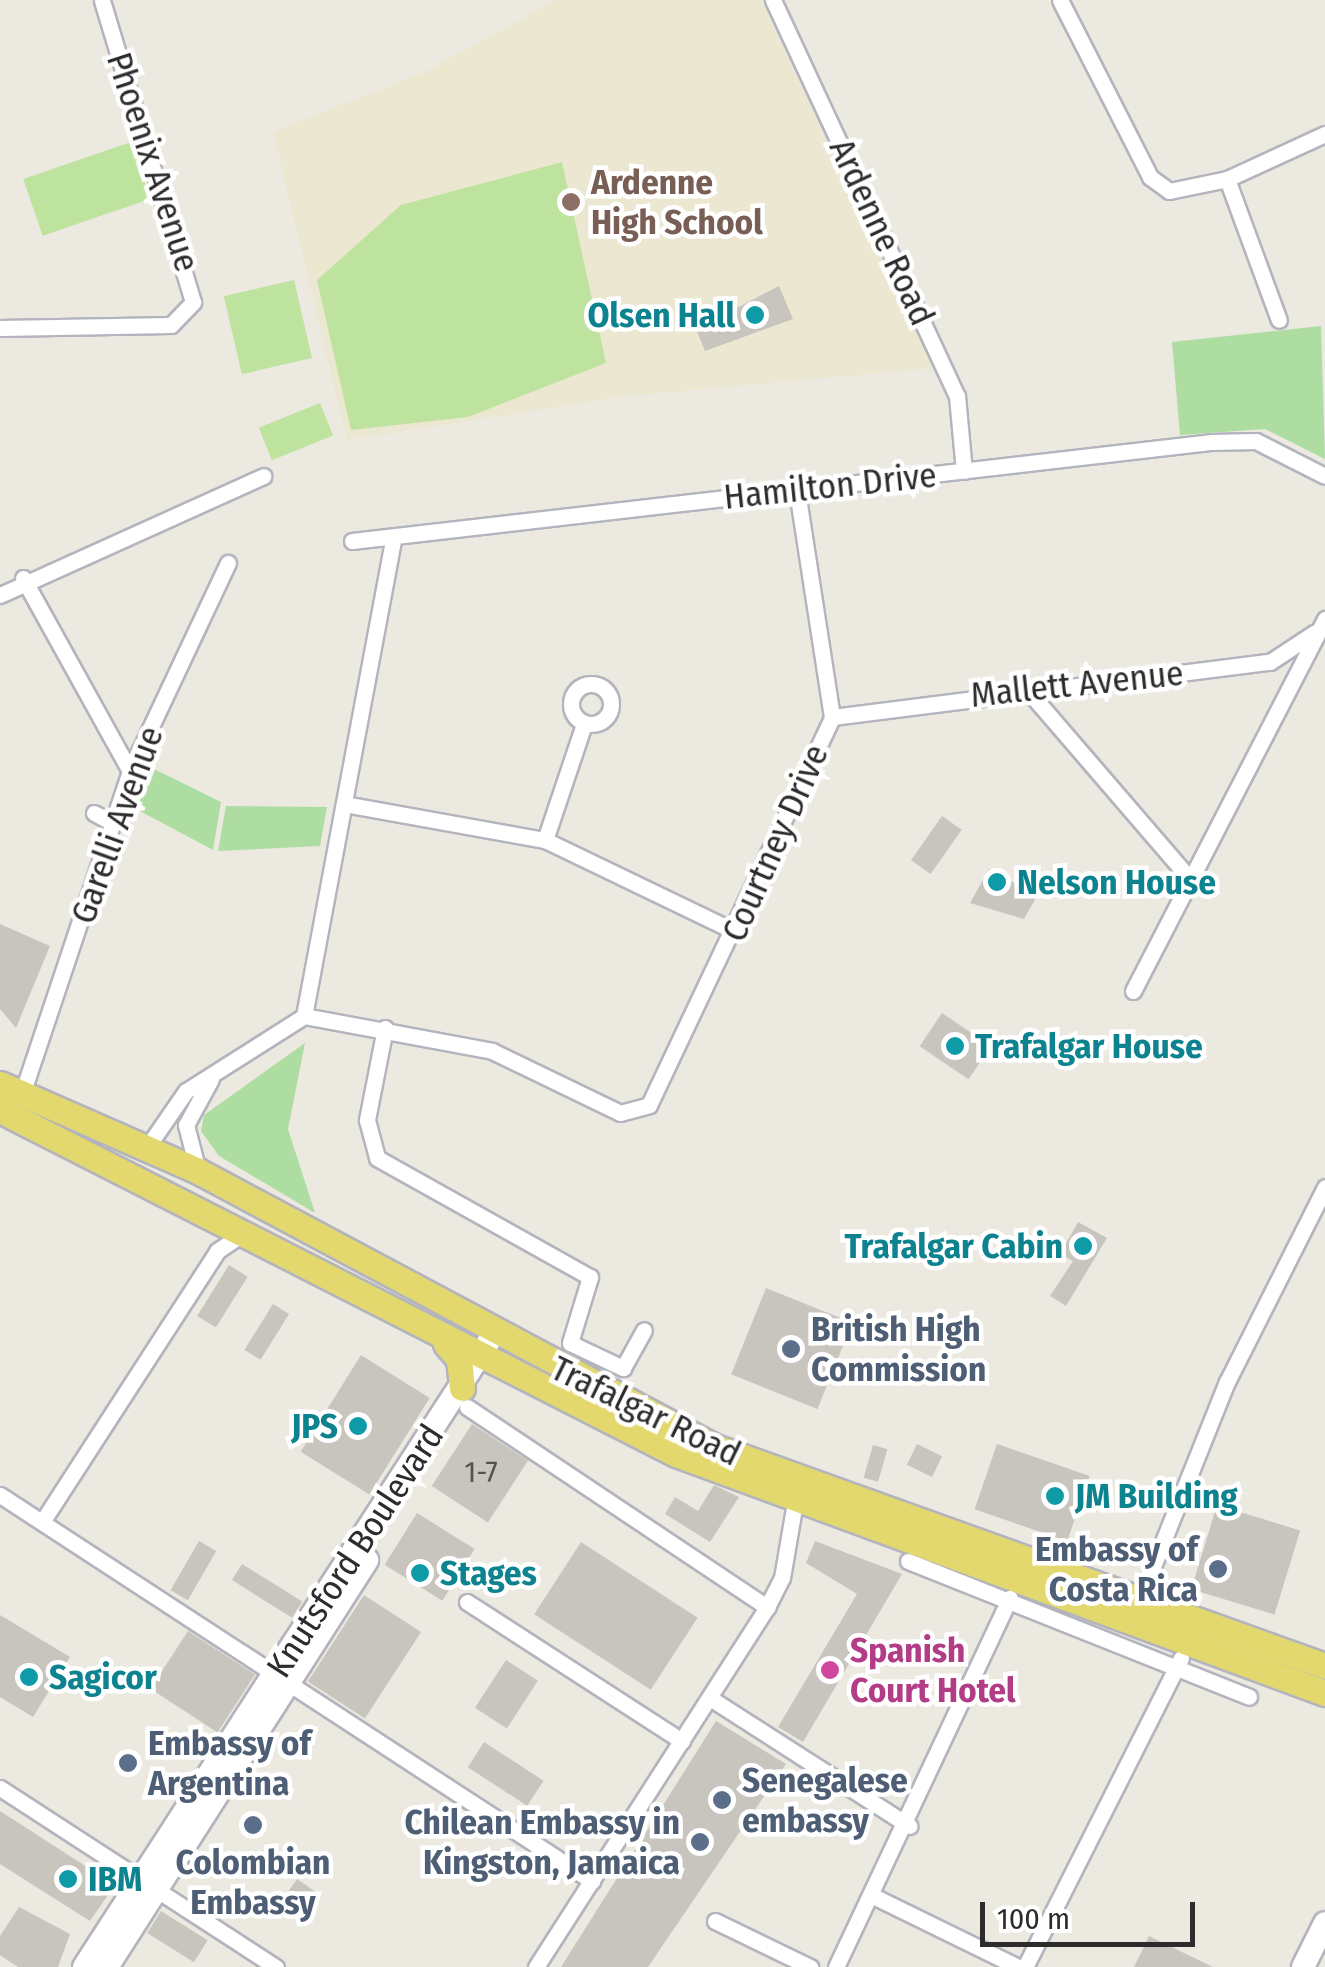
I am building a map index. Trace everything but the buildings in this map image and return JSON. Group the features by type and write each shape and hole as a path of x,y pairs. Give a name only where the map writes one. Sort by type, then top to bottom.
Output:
{"main road":[{"name":"Trafalgar Road","path":"11,1089 198,1170 499,1338 730,1454 1325,1666"},
{"name":"Trafalgar Road","path":"0,1110 151,1179 521,1382 795,1502 1184,1652"},
{"path":"148,1146 151,1179"},
{"path":"432,1333 460,1359 468,1396 488,1382 521,1382"},
{"name":"Knutsford Boulevard","path":"107,1967 150,1885 282,1675 468,1396 499,1338"},
{"path":"1184,1652 1325,1693"},
{"name":"Knutsford Boulevard","path":"84,1967 150,1885"},
{"path":"1309,1965 1325,1923"}],"street":[{"name":"Phoenix Avenue","path":"0,328 171,324 193,302 102,0"},
{"name":"Ardenne Road","path":"773,0 957,396 964,471"},
{"path":"1060,0 1150,177 1182,193 1227,178 1325,134"},
{"path":"1227,178 1279,320"},
{"name":"Hamilton Drive","path":"352,541 1212,442 1256,441 1306,460 1325,476"},
{"path":"0,594 23,578 263,476"},
{"name":"Courtney Drive","path":"385,1028 492,1050 634,1114 649,1105 736,932 832,716 798,490"},
{"path":"304,1016 394,537"},
{"name":"Garelli Avenue","path":"11,1089 130,771 228,563"},
{"path":"23,578 130,771"},
{"path":"1133,991 1314,632 1325,619"},
{"name":"Mallett Avenue","path":"832,716 1270,662 1314,632"},
{"path":"1030,693 1188,877"},
{"path":"545,840 584,724"},
{"path":"344,804 545,840 736,932"},
{"path":"94,813 113,823"},
{"path":"148,1146 186,1091 304,1016 385,1028 367,1120 377,1158 590,1277 570,1344 623,1368 644,1330"},
{"path":"198,1170 188,1152 188,1111 219,1068"},
{"path":"1140,1599 1227,1382 1325,1187"},
{"path":"42,1522 217,1251 251,1234"},
{"path":"468,1396 767,1607"},
{"path":"0,1495 282,1675 592,1881"},
{"path":"536,1967 767,1607 782,1578 795,1502"},
{"path":"908,1561 1010,1598 1184,1652 1249,1696"},
{"path":"836,1967 909,1826 1010,1598"},
{"path":"467,1602 682,1741"},
{"path":"873,1896 1021,1967 1184,1652"},
{"path":"710,1698 909,1826"},
{"path":"0,1788 276,1967"},
{"path":"715,1922 810,1967"}],"shaded area":[{"name":"Ardenne High School","path":"556,0 761,0 933,368 619,397 347,440 273,132 425,72"}],"green space":[{"path":"131,142 151,199 43,236 23,179"},
{"path":"562,162 606,363 468,417 351,430 317,280 401,205"},
{"path":"294,280 312,358 242,374 224,296"},
{"path":"1321,326 1325,459 1265,429 1180,435 1172,342"},
{"path":"320,403 333,435 272,460 259,428"},
{"path":"154,769 221,802 213,850 136,809"},
{"path":"226,806 327,807 320,846 218,851"},
{"path":"305,1043 288,1129 315,1213 219,1156 201,1131 204,1115"}],"place":[{"name":"Ardenne High School","path":"571,202"},
{"name":"Olsen Hall","path":"755,315"},
{"name":"Nelson House","path":"997,882"},
{"name":"Trafalgar House","path":"955,1046"},
{"name":"Trafalgar Cabin","path":"1083,1246"},
{"name":"British High Commission","path":"791,1349"},
{"name":"JPS","path":"358,1426"},
{"name":"JM Building","path":"1055,1496"},
{"name":"Embassy of Costa Rica","path":"1218,1569"},
{"name":"Stages","path":"420,1573"},
{"name":"Spanish Court Hotel","path":"830,1670"},
{"name":"Sagicor","path":"29,1677"},
{"name":"Embassy of Argentina","path":"128,1763"},
{"name":"Senegalese embassy","path":"722,1800"},
{"name":"Colombian Embassy","path":"253,1825"},
{"name":"Chilean Embassy in Kingston, Jamaica","path":"700,1842"},
{"name":"IBM","path":"68,1879"}]}
